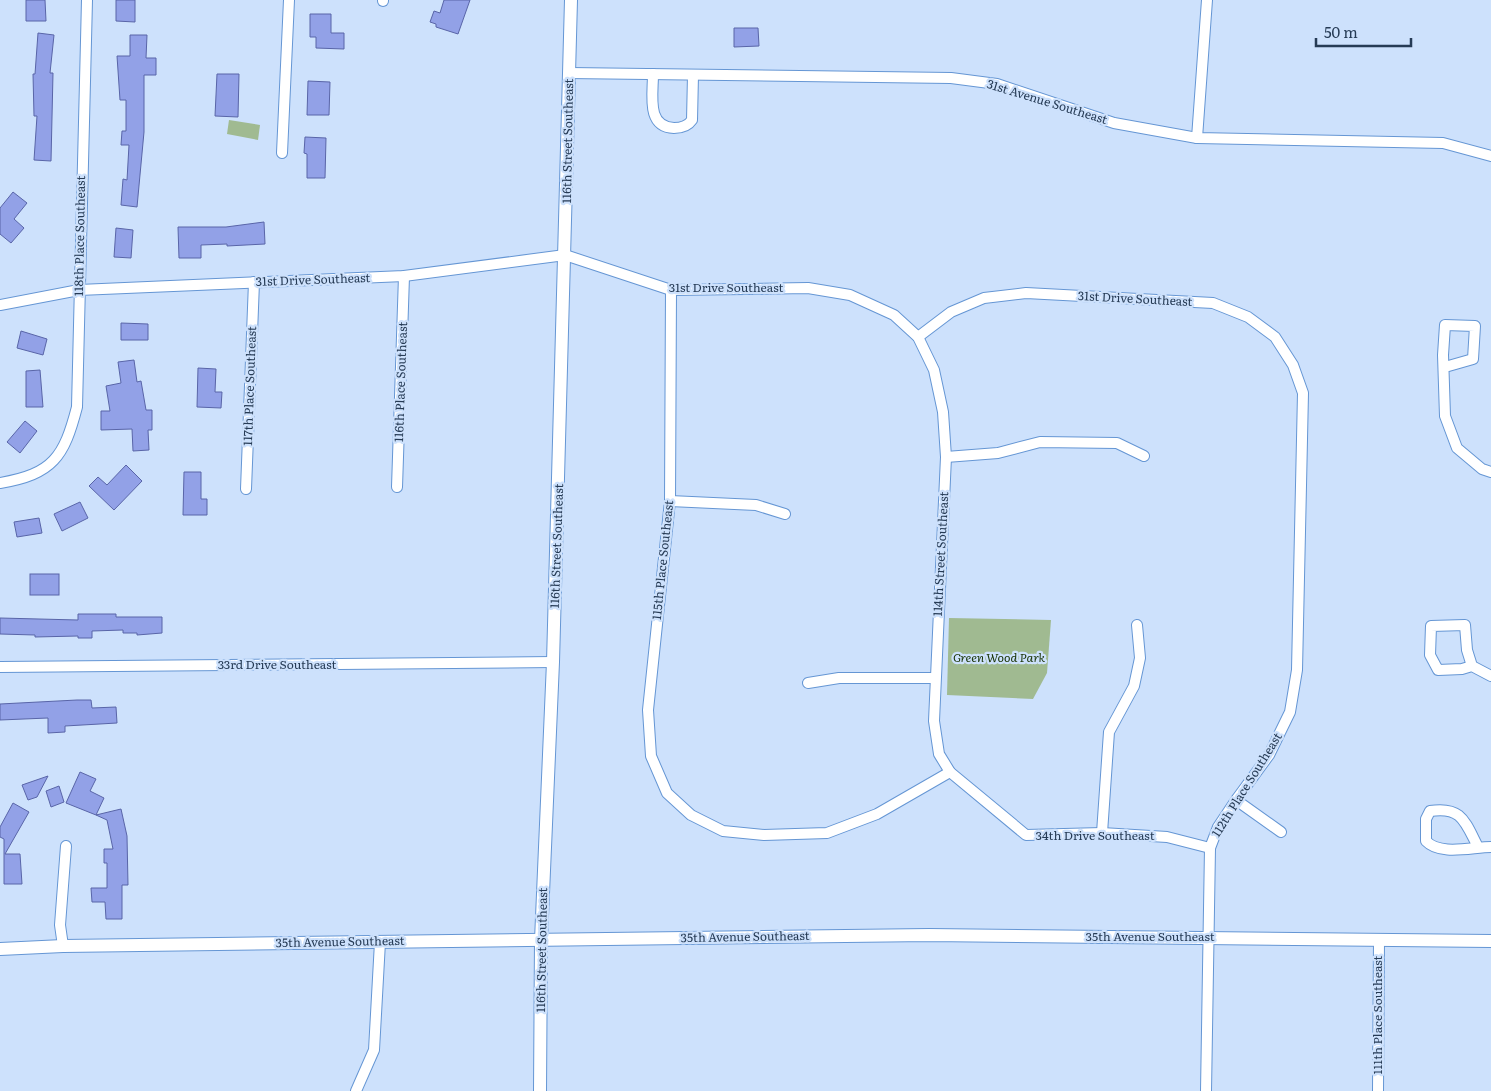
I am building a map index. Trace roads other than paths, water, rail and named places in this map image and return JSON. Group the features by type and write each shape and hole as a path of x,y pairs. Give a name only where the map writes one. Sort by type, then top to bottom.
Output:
{"street":[{"name":"118th Place Southeast","path":"0,483 24,479 50,465 68,440 77,407 87,0"},
{"path":"282,154 289,0"},
{"name":"116th Street Southeast","path":"540,1091 541,940 553,662 571,0"},
{"path":"1197,138 1207,0"},
{"name":"31st Avenue Southeast","path":"570,73 952,78 997,84 1114,123 1197,138 1443,144 1491,156"},
{"path":"653,74 655,119 660,124 674,128 686,126 692,120 693,74"},
{"name":"31st Drive Southeast","path":"0,305 79,290 404,276 565,255 670,290 808,288 850,295 894,315 918,337 951,312 984,298 1026,293 1213,303 1248,317 1275,337"},
{"name":"116th Place Southeast","path":"397,487 404,276"},
{"name":"117th Place Southeast","path":"246,489 254,282"},
{"name":"115th Place Southeast","path":"670,290 670,501 648,710 650,756 667,793 691,815 723,831 764,836 827,833 877,814 950,772"},
{"path":"1444,367 1473,359 1475,326 1445,325 1443,356 1445,416 1457,448 1482,469 1491,472"},
{"name":"114th Street Southeast","path":"918,337 934,370 943,412 946,457 934,678 934,721 939,754 950,772"},
{"name":"112th Place Southeast","path":"1206,1091 1210,848 1218,827 1268,755 1290,712 1297,670 1303,393 1293,365 1275,337"},
{"path":"946,457 998,453 1040,442 1117,443 1144,456"},
{"path":"670,501 756,505 785,514"},
{"path":"1102,834 1109,732 1134,686 1140,658 1137,625"},
{"path":"1472,666 1467,650 1465,626 1431,626 1430,655 1438,670 1462,669 1472,666 1491,676"},
{"name":"33rd Drive Southeast","path":"0,667 553,662"},
{"path":"808,682 839,678 934,678"},
{"name":"34th Drive Southeast","path":"950,772 1026,835 1102,834 1167,837 1210,848"},
{"path":"1236,800 1281,832"},
{"path":"1478,847 1457,813 1444,809 1430,811 1426,819 1426,841 1431,847 1444,849 1491,847"},
{"path":"63,946 60,925 66,846"},
{"name":"35th Avenue Southeast","path":"0,949 63,946 929,935 1491,941"},
{"name":"111th Place Southeast","path":"1378,1091 1379,940"},
{"path":"356,1091 374,1050 380,942"}],"park label":[{"name":"Green Wood Park","path":"999,658"}]}
